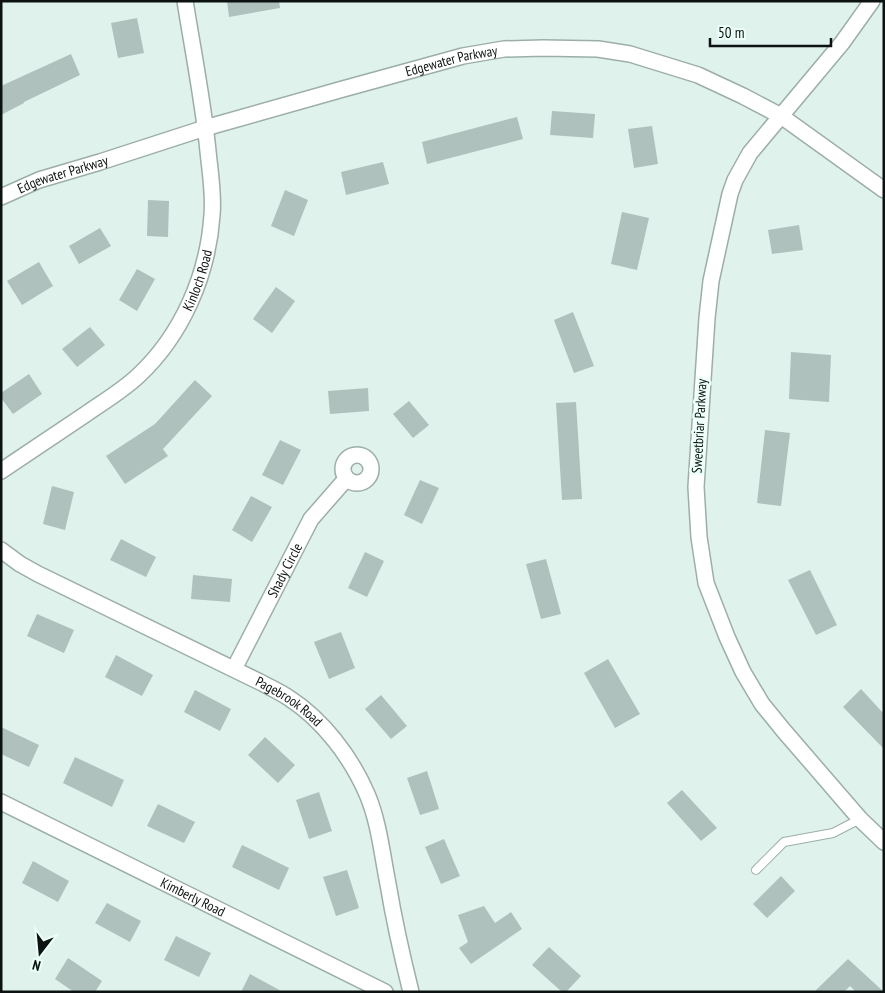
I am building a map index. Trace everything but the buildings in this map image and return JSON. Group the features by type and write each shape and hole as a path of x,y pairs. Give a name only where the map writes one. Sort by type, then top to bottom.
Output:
{"street":[{"name":"Kinloch Road","path":"1,471 114,395 138,376 160,353 178,328 202,272 209,243 212,214 206,128 185,1"},
{"name":"Sweetbriar Parkway","path":"872,1 842,43 750,153 730,194 722,223 711,281 703,356 696,488 699,537 706,583 731,646 751,688 779,724 860,819 884,842"},
{"name":"Edgewater Parkway","path":"1,198 40,180 206,128 463,56 504,49 543,48 598,49 630,54 698,75 781,116 884,190"},
{"name":"Shady Circle","path":"234,669 311,519 346,479"},
{"name":"Pagebrook Road","path":"1,550 38,574 290,698 314,719 335,742 354,768 368,796 378,828 399,942 411,992"},
{"name":"Kimberly Road","path":"1,802 385,992"}],"lane":[{"path":"756,870 784,842 833,833 860,819"}]}
